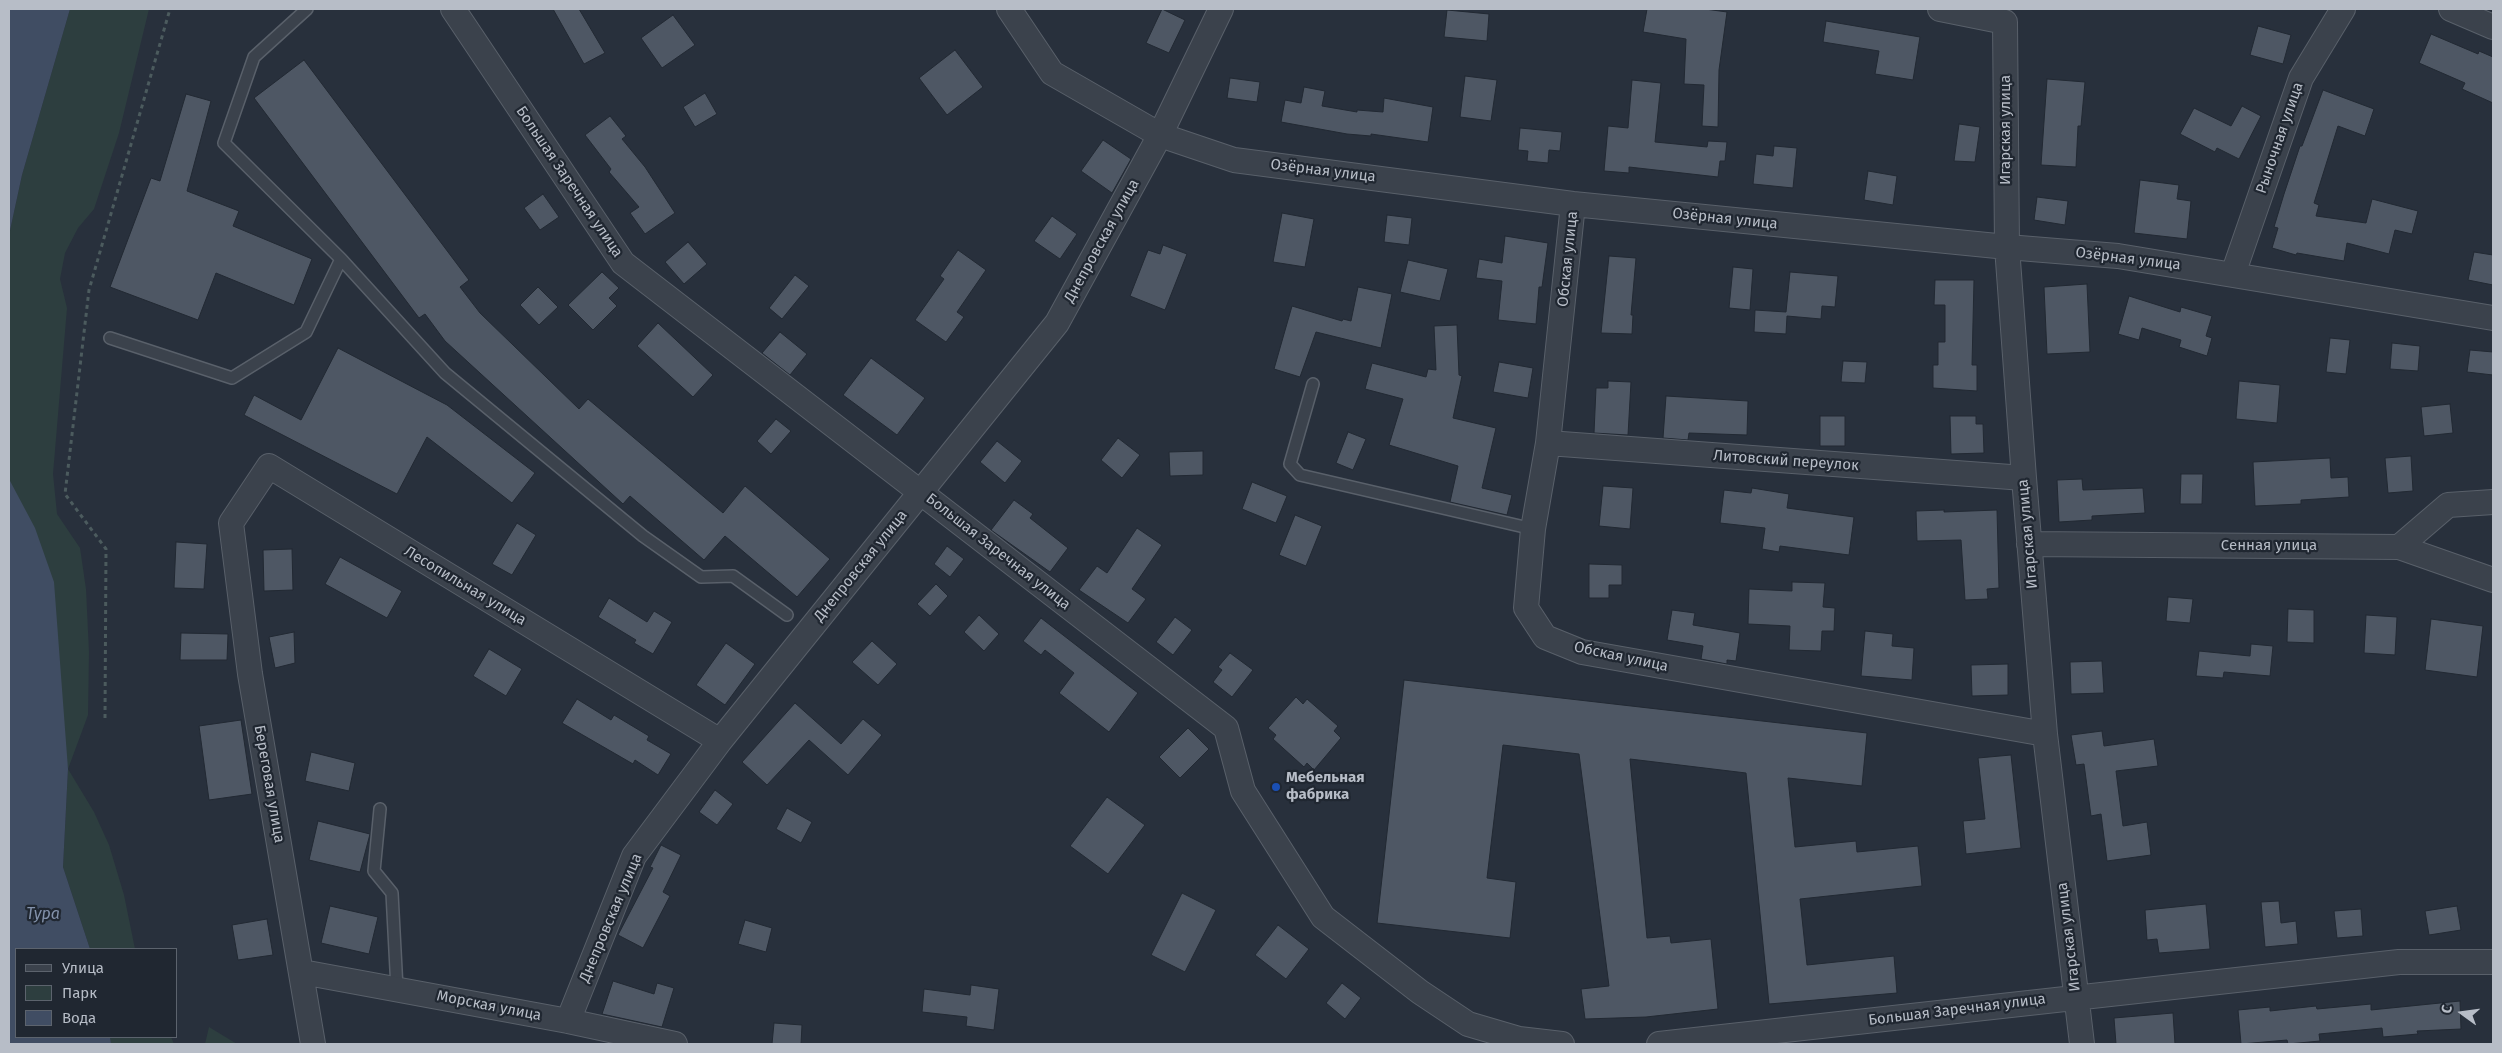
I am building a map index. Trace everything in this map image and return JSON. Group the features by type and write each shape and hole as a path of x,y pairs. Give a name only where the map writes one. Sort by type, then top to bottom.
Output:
{"street":[{"name":"Большая Заречная улица","path":"453,9 624,263 1226,728 1243,790 1322,916 1420,992 1468,1024 1519,1039 1562,1044"},
{"name":"Озёрная улица","path":"1009,9 1052,73 1160,135 1234,160 1574,204 2006,247 2118,256 2493,318"},
{"name":"Днепровская улица","path":"568,1021 634,856 720,741 1057,323 1160,135 1221,9"},
{"name":"Игарская улица","path":"1940,9 2005,22 2006,247 2044,734 2082,1044"},
{"name":"Рыночная улица","path":"2233,274 2301,78 2343,9"},
{"path":"2451,9 2493,27"},
{"name":"Обская улица","path":"1574,204 1548,443 1533,529 1526,608 1545,637 1582,652 2044,734"},
{"name":"Литовский переулок","path":"1548,443 2024,478"},
{"name":"Лесопильная улица","path":"231,523 269,466 720,741"},
{"path":"2399,547 2448,504 2493,502"},
{"name":"Береговая улица","path":"231,523 250,674 314,1044"},
{"name":"Сенная улица","path":"2029,544 2399,547 2493,580"},
{"name":"Большая Заречная улица","path":"1660,1044 2076,996 2399,962 2493,962"},
{"name":"Морская улица","path":"302,972 568,1021 675,1044"}],"lane":[{"path":"307,9 254,57 224,143 341,259 446,373 643,536 701,578 734,576 786,615"},
{"path":"110,338 232,378 306,332 341,259"},
{"path":"1313,384 1290,464 1300,475 1533,529"},
{"path":"380,809 374,872 392,892 397,989"}],"path":[{"path":"106,718 106,549 65,494 88,290 170,9"}],"green space":[{"path":"70,9 149,9 119,133 94,209 78,228 65,253 60,279 67,308 53,474 57,514 80,548 86,589 89,652 88,715 68,769 9,479 9,235 22,175"},
{"path":"68,769 94,812 109,845 124,895 135,948 90,948 63,867"},
{"path":"209,1027 237,1044 205,1044"},
{"path":"110,1038 171,1038 174,1044 111,1044"}],"water":[{"path":"9,9 70,9 22,175 9,235"},
{"name":"Тура","path":"9,479 35,528 54,582 68,769 63,867 90,948 15,948 15,1038 110,1038 111,1044 9,1044"}],"building":[{"path":"553,9 579,9 605,53 584,64"},
{"path":"1162,9 1185,20 1169,53 1146,43"},
{"path":"1647,9 1705,9 1727,12 1719,70 1718,127 1702,126 1704,85 1684,84 1686,39 1643,32"},
{"path":"1447,10 1489,14 1487,41 1444,37"},
{"path":"673,15 695,45 662,68 641,38"},
{"path":"1826,21 1920,37 1913,80 1875,74 1879,51 1823,42"},
{"path":"2258,26 2291,35 2283,64 2250,55"},
{"path":"2431,34 2478,54 2479,51 2493,57 2493,103 2462,89 2465,83 2419,63"},
{"path":"955,50 983,87 947,115 919,78"},
{"path":"304,60 469,280 460,287 480,313 579,409 588,399 723,513 745,486 830,559 797,597 725,536 704,560 630,496 623,504 445,341 425,314 419,318 254,98"},
{"path":"1465,76 1497,80 1491,121 1460,117"},
{"path":"1230,78 1260,82 1257,102 1227,98"},
{"path":"2047,79 2085,82 2081,126 2078,126 2076,167 2041,165"},
{"path":"1632,80 1661,83 1655,142 1707,147 1708,141 1727,142 1725,161 1720,161 1718,177 1629,167 1629,173 1604,171 1608,126 1628,128"},
{"path":"1304,87 1325,91 1322,106 1357,112 1357,110 1383,112 1384,98 1433,107 1428,142 1371,134 1371,136 1347,134 1281,122 1285,100 1301,103"},
{"path":"2323,90 2374,109 2365,136 2338,126 2314,203 2319,205 2316,216 2366,223 2372,199 2418,211 2412,234 2395,230 2389,254 2347,243 2344,261 2297,253 2296,255 2272,248 2278,228 2274,227 2284,194 2300,146 2302,146"},
{"path":"705,93 717,114 695,127 683,107"},
{"path":"186,94 211,101 187,191 239,211 233,226 312,259 294,305 216,273 198,320 110,287 151,178 160,181"},
{"path":"2242,106 2261,116 2239,159 2217,148 2215,152 2180,134 2194,108 2231,126"},
{"path":"610,116 626,136 622,139 645,167 675,213 645,234 630,213 639,207 609,172 611,169 585,135"},
{"path":"1959,124 1980,127 1975,162 1954,161"},
{"path":"1520,128 1562,132 1560,151 1549,150 1548,163 1527,161 1528,151 1518,150"},
{"path":"1103,140 1131,159 1112,193 1081,171"},
{"path":"1774,146 1797,148 1793,188 1753,184 1756,154 1773,156"},
{"path":"1868,171 1897,176 1893,205 1864,200"},
{"path":"2140,180 2179,185 2177,199 2191,201 2187,239 2134,233"},
{"path":"543,194 559,217 540,230 524,208"},
{"path":"2037,197 2068,201 2065,225 2034,220"},
{"path":"1282,213 1314,219 1305,267 1273,262"},
{"path":"1387,215 1412,218 1409,245 1384,242"},
{"path":"1052,216 1077,234 1060,259 1034,241"},
{"path":"1505,236 1548,243 1542,287 1539,287 1536,324 1498,320 1502,281 1476,278 1479,259 1502,263"},
{"path":"688,242 707,264 684,284 665,262"},
{"path":"1163,245 1187,254 1165,310 1130,296 1148,250 1160,254"},
{"path":"958,250 986,270 957,312 964,317 946,342 915,320 944,279 940,276"},
{"path":"2474,252 2493,255 2493,285 2468,280"},
{"path":"1609,256 1636,258 1631,315 1633,315 1632,334 1601,333"},
{"path":"1408,260 1448,269 1440,301 1400,292"},
{"path":"1733,267 1753,269 1750,310 1729,308"},
{"path":"602,272 619,288 609,298 617,306 593,330 568,305"},
{"path":"1790,272 1838,276 1835,307 1822,306 1821,319 1787,316 1786,334 1754,332 1755,310 1786,312"},
{"path":"795,275 809,286 782,319 769,308"},
{"path":"1935,280 1974,280 1972,365 1977,365 1977,391 1933,388 1933,365 1938,365 1938,342 1945,342 1945,305 1934,305"},
{"path":"2087,284 2090,352 2047,354 2044,287"},
{"path":"538,287 558,307 539,325 520,305"},
{"path":"1358,287 1392,294 1381,348 1316,332 1300,377 1274,369 1292,306 1342,321 1343,319 1351,321"},
{"path":"2129,296 2180,312 2181,307 2212,316 2206,336 2212,338 2207,356 2179,347 2181,340 2142,328 2139,340 2118,334"},
{"path":"658,323 713,375 693,397 637,346"},
{"path":"1457,325 1459,375 1462,376 1453,418 1496,428 1482,488 1512,495 1507,515 1450,502 1458,466 1389,445 1403,399 1365,389 1372,363 1426,377 1428,369 1436,370 1434,326"},
{"path":"780,332 807,354 790,375 762,353"},
{"path":"2330,338 2350,340 2346,374 2326,372"},
{"path":"2392,343 2420,346 2418,371 2390,369"},
{"path":"338,348 447,405 535,473 512,503 427,437 397,494 244,415 254,395 301,420"},
{"path":"2470,350 2493,352 2493,375 2467,372"},
{"path":"871,358 925,398 897,435 843,395"},
{"path":"1843,361 1867,362 1865,383 1841,382"},
{"path":"1499,362 1533,368 1528,398 1493,392"},
{"path":"1608,381 1631,382 1628,435 1594,433 1596,388 1608,388"},
{"path":"2239,381 2280,385 2277,423 2236,419"},
{"path":"1666,396 1748,401 1747,435 1689,433 1688,440 1663,438"},
{"path":"2450,404 2453,433 2424,436 2421,407"},
{"path":"1820,416 1845,416 1845,446 1820,446"},
{"path":"1950,416 1976,416 1976,424 1983,424 1984,453 1951,454"},
{"path":"776,419 791,431 771,454 757,441"},
{"path":"1348,432 1366,439 1353,470 1336,463"},
{"path":"1118,438 1140,455 1122,478 1101,460"},
{"path":"997,441 1022,461 1005,483 980,462"},
{"path":"1203,451 1203,475 1170,476 1169,452"},
{"path":"2411,456 2413,491 2388,493 2385,458"},
{"path":"2330,458 2331,478 2348,477 2349,497 2301,500 2301,504 2255,506 2253,462"},
{"path":"2181,474 2203,474 2202,504 2180,504"},
{"path":"2082,479 2083,490 2143,488 2145,513 2092,516 2092,520 2059,522 2057,480"},
{"path":"1252,482 1287,496 1276,523 1242,509"},
{"path":"1603,486 1633,488 1630,529 1599,526"},
{"path":"1752,488 1789,494 1787,508 1854,517 1849,555 1780,546 1779,552 1762,549 1765,528 1720,523 1724,490 1751,493"},
{"path":"1014,500 1033,514 1030,518 1068,548 1050,572 991,530"},
{"path":"1944,510 1944,512 1997,510 1999,588 1987,589 1988,599 1965,600 1961,540 1917,541 1916,511"},
{"path":"1295,515 1322,526 1306,566 1279,555"},
{"path":"517,523 536,535 512,575 492,564"},
{"path":"1137,528 1162,545 1132,589 1146,599 1128,623 1079,590 1097,566 1107,573"},
{"path":"176,542 207,544 204,589 174,588"},
{"path":"947,546 964,559 950,577 934,564"},
{"path":"292,549 293,590 264,591 263,550"},
{"path":"340,557 402,591 387,618 325,584"},
{"path":"1589,564 1622,565 1622,585 1609,585 1609,598 1589,598"},
{"path":"1792,582 1825,583 1823,607 1835,608 1834,631 1822,631 1821,651 1789,650 1790,626 1748,624 1749,589 1792,591"},
{"path":"936,584 948,596 930,616 917,604"},
{"path":"2168,597 2193,599 2190,623 2166,621"},
{"path":"609,598 647,622 654,611 672,622 653,654 634,643 636,640 598,617"},
{"path":"2288,609 2314,610 2314,643 2287,642"},
{"path":"1672,610 1695,613 1693,625 1740,633 1736,661 1727,660 1727,664 1701,659 1703,646 1667,640"},
{"path":"979,615 999,634 984,651 964,632"},
{"path":"2366,615 2397,617 2395,655 2364,653"},
{"path":"1175,617 1192,630 1173,655 1156,642"},
{"path":"1041,618 1138,693 1109,732 1059,693 1074,673 1045,650 1041,655 1023,641"},
{"path":"2431,619 2483,626 2477,677 2425,670"},
{"path":"1865,631 1893,634 1892,646 1914,648 1912,680 1861,676"},
{"path":"294,632 295,663 275,668 269,637"},
{"path":"181,633 228,634 227,660 180,660"},
{"path":"872,641 897,664 878,685 852,662"},
{"path":"726,643 755,664 725,705 696,685"},
{"path":"2251,644 2273,646 2270,676 2224,672 2223,678 2196,676 2199,651 2250,656"},
{"path":"489,649 522,669 506,696 473,676"},
{"path":"1230,653 1253,670 1232,697 1213,682 1222,670 1218,667"},
{"path":"2102,661 2104,693 2071,694 2070,662"},
{"path":"2008,664 2008,695 1972,696 1971,665"},
{"path":"1404,680 1867,733 1862,786 1788,778 1795,847 1856,841 1857,852 1918,846 1922,886 1800,899 1807,965 1894,956 1897,993 1769,1004 1746,773 1630,759 1647,938 1670,936 1671,943 1711,939 1718,1009 1646,1017 1585,1019 1581,989 1609,986 1579,754 1503,745 1487,878 1516,882 1510,938 1377,923"},
{"path":"1296,697 1303,704 1307,699 1338,726 1334,731 1341,738 1314,770 1307,763 1304,767 1273,739 1276,735 1268,728"},
{"path":"577,699 611,720 614,715 649,736 647,740 671,754 658,775 635,760 633,764 562,723"},
{"path":"795,703 841,744 863,719 882,735 848,775 809,740 767,785 742,762"},
{"path":"241,720 252,794 209,800 199,726"},
{"path":"1188,728 1209,749 1180,778 1159,757"},
{"path":"2102,731 2104,746 2154,739 2158,766 2116,771 2123,826 2147,822 2151,855 2107,861 2101,814 2091,816 2084,764 2076,765 2071,735"},
{"path":"311,752 355,763 349,791 305,781"},
{"path":"2011,755 2021,848 1966,854 1963,821 1985,819 1978,758"},
{"path":"715,790 733,804 717,825 699,812"},
{"path":"1107,797 1145,825 1108,874 1070,846"},
{"path":"787,808 812,822 801,843 776,829"},
{"path":"318,821 370,834 360,872 309,860"},
{"path":"661,845 681,855 663,892 670,896 643,948 618,935 653,868 650,867"},
{"path":"1182,893 1216,910 1185,972 1151,955"},
{"path":"2279,901 2281,923 2296,921 2298,944 2265,947 2261,902"},
{"path":"2206,904 2210,949 2159,953 2157,939 2147,940 2145,910"},
{"path":"330,906 378,917 369,954 321,943"},
{"path":"2457,906 2461,930 2429,935 2425,911"},
{"path":"2361,909 2363,936 2337,938 2334,911"},
{"path":"267,919 273,955 238,960 232,925"},
{"path":"745,920 772,928 766,952 738,944"},
{"path":"1278,925 1309,949 1286,979 1255,955"},
{"path":"613,981 654,994 657,983 674,988 662,1027 602,1014"},
{"path":"1342,983 1361,998 1345,1019 1326,1003"},
{"path":"971,985 999,989 994,1030 966,1026 967,1017 922,1012 924,989 970,995"},
{"path":"2460,1001 2461,1029 2417,1031 2418,1034 2383,1037 2382,1028 2319,1034 2320,1041 2288,1044 2287,1040 2241,1044 2238,1010 2270,1007 2270,1011 2316,1006 2317,1009 2371,1004 2371,1010"},
{"path":"2173,1013 2175,1044 2116,1044 2114,1018"},
{"path":"774,1023 802,1025 801,1044 772,1044"}],"place":[{"name":"Мебельная фабрика","path":"1276,787"}]}
